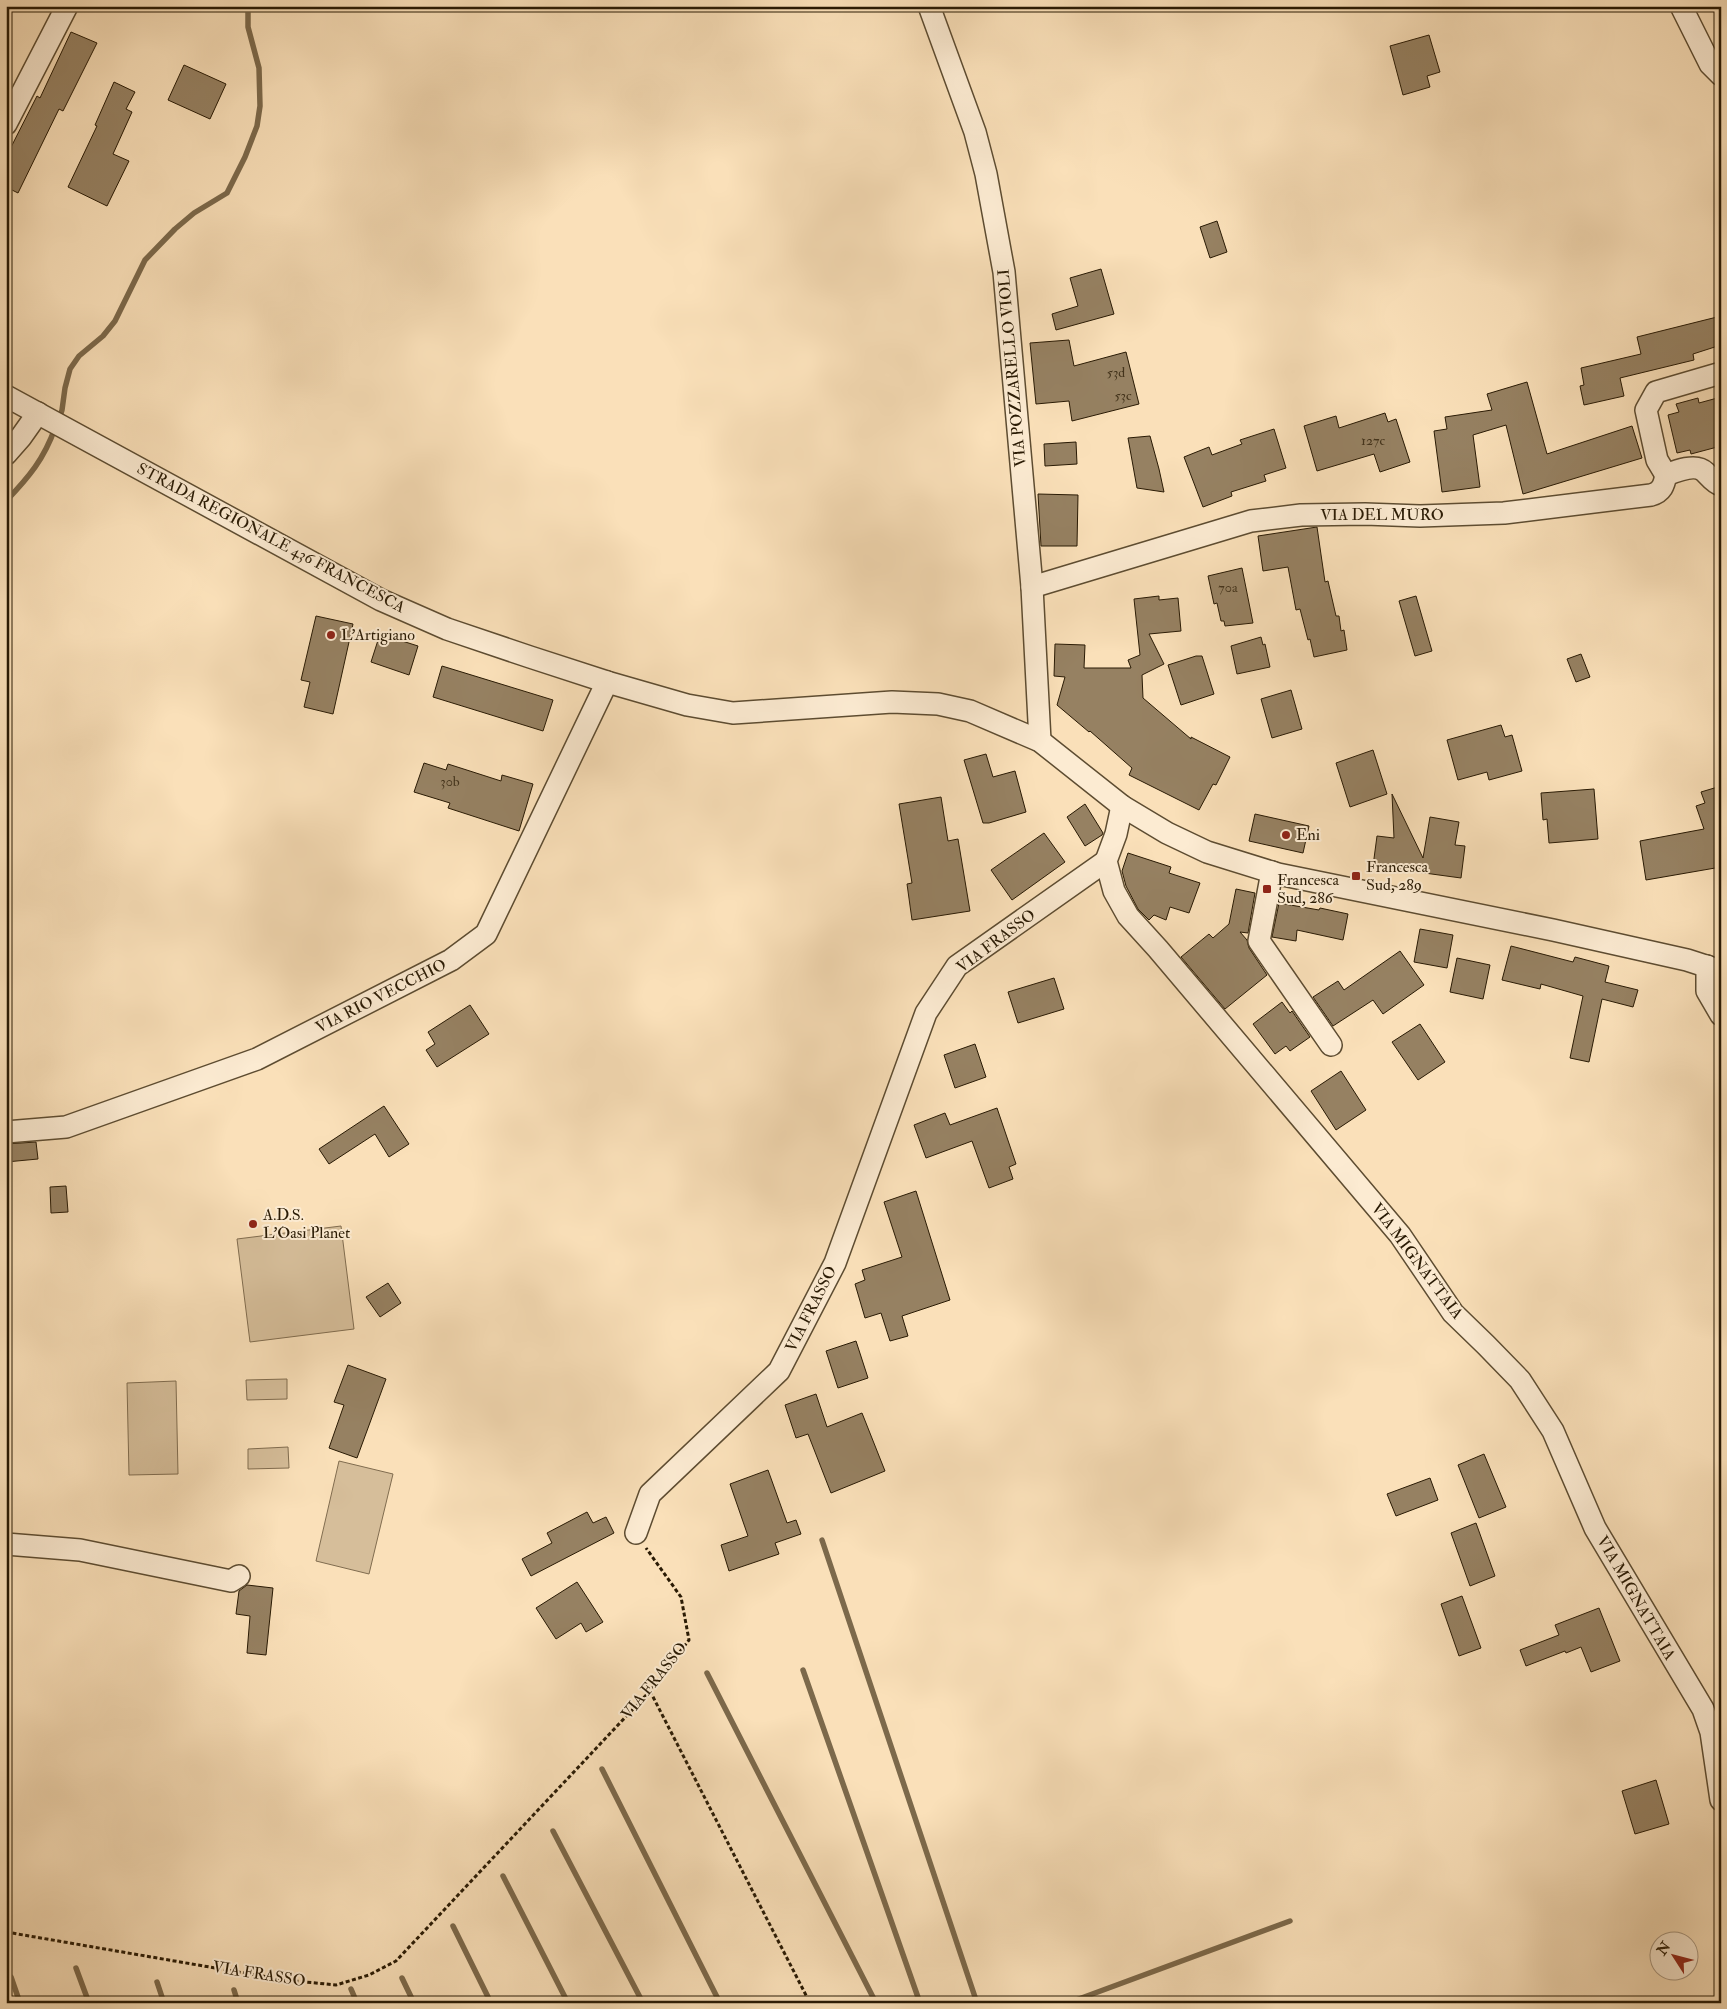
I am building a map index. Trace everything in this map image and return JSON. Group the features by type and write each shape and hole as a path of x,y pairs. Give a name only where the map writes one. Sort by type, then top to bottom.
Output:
{"street":[{"path":"6,124 67,6"},
{"name":"VIA POZZARELLO VIOLI","path":"929,6 975,132 986,174 1002,262 1032,586 1040,740"},
{"path":"1681,6 1710,64 1721,75"},
{"path":"1721,373 1656,392 1646,410 1657,460 1666,475 1696,468 1703,470 1709,477 1721,485"},
{"name":"STRADA REGIONALE 436 FRANCESCA","path":"6,396 381,600 447,629 607,682 687,704 733,713 892,702 938,704 970,710 1040,740 1122,806 1167,833 1207,852 1272,872 1553,930 1687,960 1714,968"},
{"path":"6,454 44,416"},
{"name":"VIA DEL MURO","path":"1032,586 1251,520 1301,515 1365,514 1420,516 1504,513 1652,495 1658,493 1663,486 1666,475"},
{"name":"VIA RIO VECCHIO","path":"6,1132 66,1127 257,1059 451,960 486,934 607,682"},
{"path":"1106,861 1116,834 1122,806"},
{"name":"VIA FRASSO","path":"636,1533 650,1494 779,1371 835,1262 926,1013 957,966 1106,861"},
{"name":"VIA MIGNATTAIA","path":"1106,861 1114,891 1128,916 1400,1235 1453,1313 1520,1380 1553,1431 1596,1528 1702,1709 1711,1732 1721,1800"},
{"path":"1272,872 1259,941 1330,1045"},
{"path":"1714,968 1707,991 1721,1015"},
{"path":"6,1544 80,1550 231,1582 239,1576"}],"path":[{"name":"VIA FRASSO","path":"6,1932 285,1980 336,1985 369,1976 396,1961 650,1691 689,1640 681,1597 636,1533"},
{"path":"650,1691 810,2003"}],"shaded area":[{"path":"341,1226 354,1329 250,1342 237,1239"},
{"path":"287,1379 287,1399 247,1400 246,1380"},
{"path":"176,1381 178,1474 129,1475 127,1383"},
{"path":"288,1447 289,1468 248,1469 248,1449"},
{"path":"339,1461 393,1474 369,1574 316,1561"}],"building":[{"path":"71,32 97,43 63,111 59,109 18,193 6,187 6,157 37,96 40,98"},
{"path":"1429,35 1440,72 1427,76 1430,87 1403,95 1390,46"},
{"path":"184,65 226,84 210,119 168,100"},
{"path":"114,82 135,92 126,109 132,112 113,154 129,161 107,206 68,187 97,126 95,125"},
{"path":"1217,221 1227,252 1210,258 1200,227"},
{"path":"1101,269 1114,314 1056,330 1052,314 1078,306 1070,278"},
{"path":"1721,316 1721,345 1693,354 1694,360 1620,378 1624,396 1584,405 1580,386 1584,385 1581,368 1641,354 1637,337"},
{"path":"1069,340 1074,366 1126,352 1139,404 1072,421 1069,401 1036,404 1030,343"},
{"path":"1527,382 1547,454 1632,426 1642,458 1523,494 1506,425 1473,435 1480,487 1442,492 1434,431 1447,429 1445,417 1492,410 1487,394"},
{"path":"1721,397 1721,446 1691,454 1690,450 1677,453 1668,415 1679,412 1676,404 1698,398 1699,403"},
{"path":"1385,413 1388,422 1396,419 1410,462 1380,472 1374,454 1317,471 1304,426 1336,416 1339,428"},
{"path":"1274,429 1286,468 1264,475 1266,481 1231,492 1232,496 1203,507 1184,457 1209,447 1212,455 1242,444 1240,440"},
{"path":"1150,436 1164,492 1137,488 1128,438"},
{"path":"1076,442 1077,464 1045,466 1044,444"},
{"path":"1038,494 1078,495 1077,546 1041,546"},
{"path":"1317,527 1325,582 1328,581 1336,616 1339,616 1341,631 1344,630 1347,650 1314,657 1300,609 1296,610 1288,567 1263,571 1258,536"},
{"path":"1242,568 1253,623 1225,626 1224,621 1221,621 1217,603 1214,604 1208,576"},
{"path":"1159,596 1159,600 1178,598 1181,631 1149,634 1164,664 1142,675 1143,698 1191,739 1191,737 1230,757 1216,785 1213,784 1199,810 1129,775 1132,768 1057,705 1065,677 1054,676 1055,644 1085,645 1084,668 1131,668 1128,660 1140,655 1134,599"},
{"path":"1416,596 1432,651 1415,656 1399,601"},
{"path":"316,616 353,624 333,714 304,707 310,682 301,680"},
{"path":"380,634 418,646 409,675 371,662"},
{"path":"1261,637 1263,645 1265,644 1270,667 1237,674 1231,646"},
{"path":"1581,654 1590,677 1576,682 1567,659"},
{"path":"1196,656 1202,656 1214,694 1181,705 1168,665"},
{"path":"442,666 553,700 543,731 433,697"},
{"path":"1291,690 1302,729 1272,738 1261,699"},
{"path":"1501,725 1505,737 1512,735 1522,771 1489,780 1487,772 1458,780 1447,740"},
{"path":"1373,750 1387,794 1350,807 1336,763"},
{"path":"986,754 993,777 1015,771 1026,812 983,823 964,760"},
{"path":"424,763 446,770 448,764 501,781 502,775 533,784 519,831 448,808 450,803 414,792"},
{"path":"1721,786 1721,867 1646,880 1640,841 1704,829 1696,806 1705,803 1701,792"},
{"path":"1594,789 1598,839 1549,843 1547,819 1543,820 1541,793"},
{"path":"1392,794 1423,858 1430,817 1459,822 1455,845 1465,846 1461,878 1373,866 1377,836 1394,838"},
{"path":"941,797 948,841 958,839 970,911 912,920 907,884 912,883 899,804"},
{"path":"1085,804 1103,833 1085,846 1067,817"},
{"path":"1255,814 1309,826 1303,853 1249,841"},
{"path":"1044,833 1065,862 1012,900 991,870"},
{"path":"1128,853 1171,867 1169,873 1200,883 1189,913 1170,907 1166,920 1154,915 1149,920 1138,909 1126,886 1122,871"},
{"path":"1236,889 1255,893 1248,933 1240,932 1247,940 1249,948 1267,975 1225,1009 1181,957 1209,934 1213,938 1229,924"},
{"path":"1279,903 1319,910 1320,908 1348,914 1343,940 1297,930 1296,941 1272,937"},
{"path":"1420,929 1453,935 1447,968 1414,962"},
{"path":"1511,946 1573,962 1575,957 1609,966 1605,982 1638,990 1633,1007 1602,999 1589,1062 1570,1058 1583,996 1541,984 1540,989 1502,980"},
{"path":"1400,951 1424,985 1383,1014 1373,1000 1333,1026 1313,997 1338,981 1344,990"},
{"path":"1457,958 1490,965 1483,999 1450,992"},
{"path":"1054,978 1064,1009 1018,1023 1008,992"},
{"path":"1282,1002 1290,1013 1292,1011 1310,1037 1290,1051 1286,1046 1275,1054 1253,1024"},
{"path":"470,1005 489,1034 437,1067 426,1050 435,1044 428,1032"},
{"path":"1420,1024 1445,1062 1418,1080 1392,1042"},
{"path":"975,1044 986,1077 955,1088 944,1055"},
{"path":"1341,1071 1366,1110 1336,1130 1311,1091"},
{"path":"384,1106 409,1144 389,1157 375,1134 329,1164 319,1149"},
{"path":"997,1108 1016,1164 1009,1167 1013,1179 989,1188 972,1141 926,1158 914,1125 945,1113 950,1125"},
{"path":"36,1142 38,1159 6,1162 6,1144"},
{"path":"66,1186 68,1212 51,1213 50,1187"},
{"path":"916,1191 950,1300 902,1316 908,1336 890,1341 881,1313 865,1318 855,1284 865,1280 862,1270 902,1257 884,1202"},
{"path":"388,1283 401,1303 380,1317 366,1297"},
{"path":"856,1341 868,1378 838,1388 826,1351"},
{"path":"348,1365 386,1379 357,1458 329,1448 344,1405 334,1402"},
{"path":"816,1394 827,1427 862,1413 885,1471 831,1493 808,1434 796,1438 785,1405"},
{"path":"1484,1454 1506,1507 1479,1518 1458,1465"},
{"path":"768,1470 787,1523 796,1520 801,1534 775,1543 779,1554 729,1571 721,1545 748,1536 730,1484"},
{"path":"1430,1478 1438,1500 1396,1516 1387,1494"},
{"path":"587,1512 593,1523 606,1517 614,1533 531,1576 522,1559 552,1543 547,1533"},
{"path":"1476,1523 1495,1576 1470,1586 1451,1533"},
{"path":"577,1582 603,1622 586,1632 581,1623 556,1639 536,1608"},
{"path":"247,1585 273,1588 266,1655 247,1653 250,1616 236,1614 239,1591"},
{"path":"1462,1596 1481,1648 1459,1656 1441,1604"},
{"path":"1599,1608 1620,1661 1591,1672 1581,1647 1526,1666 1520,1650 1559,1635 1555,1625"},
{"path":"1656,1780 1669,1824 1635,1834 1622,1791"}],"waterway":[{"path":"59,420 70,369 79,356 103,336 115,321 145,260 175,229 194,213 227,193 245,157 257,126 260,106 259,68 248,27 248,6"},
{"path":"6,501 35,467 46,449 55,428"},
{"path":"822,1540 977,2003"},
{"path":"803,1670 920,2003"},
{"path":"707,1673 876,2003"},
{"path":"602,1769 720,2003"},
{"path":"553,1831 643,2003"},
{"path":"503,1876 568,2003"},
{"path":"1068,2003 1290,1921"},
{"path":"453,1926 491,2003"},
{"path":"76,1968 89,2003"},
{"path":"11,1977 20,2003"},
{"path":"402,1978 414,2003"},
{"path":"157,1982 164,2003"},
{"path":"351,1989 357,2003"},
{"path":"234,1990 238,2003"}],"place":[{"name":"L'Artigiano","path":"331,635"},
{"name":"Eni","path":"1286,835"},
{"name":"Francesca Sud, 289","path":"1356,876"},
{"name":"Francesca Sud, 286","path":"1267,889"},
{"name":"A.D.S. L'Oasi Planet","path":"253,1224"}]}
